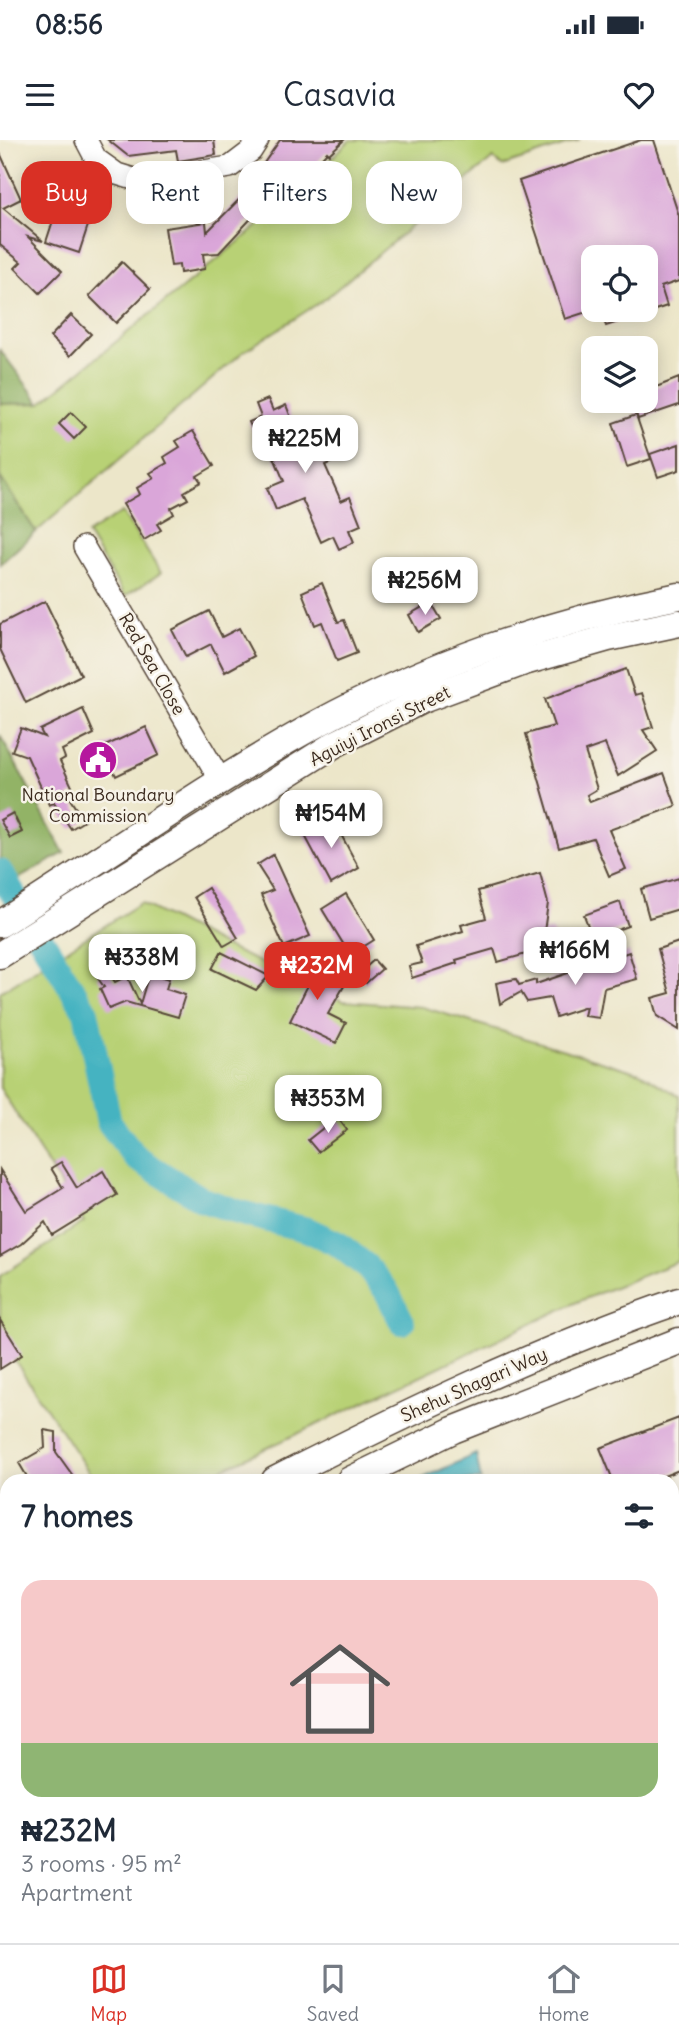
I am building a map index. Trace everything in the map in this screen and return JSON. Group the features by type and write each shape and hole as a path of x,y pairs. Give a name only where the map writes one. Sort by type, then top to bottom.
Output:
{"main road":[{"name":"Aguiyi Ironsi Street","path":"5,936 54,889 220,781 315,725 418,674 523,638 645,602 679,596"},
{"name":"Aguiyi Ironsi Street","path":"5,936 68,912 335,744 422,700 524,662 608,638 679,623"},
{"name":"Shehu Shagari Way","path":"287,1474 435,1399 627,1319 679,1301"},
{"name":"Shehu Shagari Way","path":"362,1474 453,1430 679,1341"}],"street":[{"path":"86,140 96,159 117,174 140,181 230,167 251,151 258,140"},
{"name":"Red Sea Close","path":"84,547 220,781"}],"green space":[{"path":"350,140 580,140 502,166 493,158 462,184 462,161 366,161 366,224 414,224 325,299 243,352 36,532 0,477 0,404 41,403 260,224 352,224 352,161 329,161"},
{"path":"0,350 40,403 0,404"},
{"path":"0,477 36,532 0,564"},
{"path":"122,512 161,573 125,596 87,534"},
{"path":"0,735 64,853 0,889"},
{"path":"141,903 224,946 343,1001 422,1007 640,1073 679,1096 679,1261 577,1302 212,1474 90,1474 0,1338 0,1276 84,1222 0,1088 0,992"}],"water":[{"path":"476,1454 480,1474 432,1474"}],"building":[{"path":"108,140 214,140 216,155 178,161 176,150 128,156"},
{"path":"280,140 344,140 318,161 265,161"},
{"path":"641,140 654,140 679,216 679,281 661,287 667,306 658,309 658,245 581,245 581,314 565,319 519,181"},
{"path":"0,153 21,199 3,208 43,241 28,237 62,271 40,293 15,268 21,262 0,245"},
{"path":"238,201 238,224 246,224 219,253 203,254 205,269 180,273 179,265 171,266 165,228 206,224 207,232 215,224 224,224 224,215"},
{"path":"52,224 88,224 79,253 46,242"},
{"path":"122,262 150,289 116,323 89,296"},
{"path":"71,315 91,334 70,356 50,337"},
{"path":"679,378 679,405 658,412 658,386"},
{"path":"268,399 273,411 286,405 303,447 332,436 341,458 325,465 341,501 350,497 361,525 349,530 354,542 339,549 333,536 321,542 302,499 276,510 267,488 284,481 268,443 260,447 249,422 261,417 256,404"},
{"path":"71,412 86,427 74,439 59,424"},
{"path":"636,413 656,413 638,419"},
{"path":"636,415 651,459 627,467 613,423"},
{"path":"193,431 214,466 197,476 201,482 184,492 188,499 171,508 174,514 157,524 161,530 144,540 123,504 140,494 137,488 154,478 150,473 167,463 164,457 180,447 176,441"},
{"path":"679,444 679,470 658,477 650,454"},
{"path":"322,583 338,622 344,620 357,653 337,661 322,622 315,625 302,592"},
{"path":"45,601 81,675 26,703 0,649 0,624"},
{"path":"431,602 441,619 418,632 409,615"},
{"path":"209,611 222,637 239,628 254,656 225,672 211,644 186,657 172,630"},
{"path":"626,669 635,695 642,693 653,727 643,730 657,751 618,776 605,744 585,751 597,789 587,795 590,802 664,773 676,806 609,830 626,869 609,876 593,838 559,848 526,734 554,726 545,699"},
{"path":"83,709 94,734 62,750 65,758 60,761 75,793 68,796 84,821 71,829 54,803 49,805 27,756 12,751 21,728 44,737 40,730"},
{"path":"146,727 159,755 116,776 103,747"},
{"path":"13,813 22,832 10,838 0,820"},
{"path":"331,816 359,868 331,884 303,832"},
{"path":"273,855 310,936 284,947 261,895 273,890 257,865"},
{"path":"540,873 548,903 544,932 552,930 557,945 498,962 494,949 456,960 457,963 412,978 409,966 422,963 416,946 463,931 461,925 486,918 478,891"},
{"path":"679,878 679,909 649,918 641,889"},
{"path":"208,888 238,938 224,946 194,897"},
{"path":"346,894 374,940 350,955 322,909"},
{"path":"620,902 628,926 593,939 584,915"},
{"path":"679,942 679,1030 657,1016 652,998 670,993 658,949"},
{"path":"221,952 269,976 256,990 212,969"},
{"path":"629,952 637,979 604,988 599,1018 584,1016 586,1007 556,1017 550,998 527,1002 521,992 500,1004 496,983 516,979 519,985 536,980 536,984"},
{"path":"295,958 344,986 328,1014 346,1023 336,1043 290,1021 308,985 286,972"},
{"path":"374,960 382,969 366,983 358,974"},
{"path":"107,970 115,982 127,976 140,1004 149,973 169,979 166,989 185,995 178,1017 126,1002 109,1009 100,989 104,987 97,977"},
{"path":"337,1117 347,1130 318,1152 308,1140"},
{"path":"61,1162 77,1188 103,1171 117,1195 52,1235 45,1222 21,1244 0,1256 0,1170 26,1211 63,1188 51,1168"},
{"path":"0,1320 22,1355 0,1369"},
{"path":"679,1418 679,1470 669,1474 611,1474 600,1448"},
{"path":"44,1430 56,1432 56,1452 72,1474 25,1474 19,1463 45,1448"}],"waterway":[{"path":"0,872 86,1012 109,1122 136,1158 203,1200 308,1230 338,1244 366,1266 386,1290 402,1322"}],"place":[{"name":"National Boundary Commission","path":"98,760"}]}
